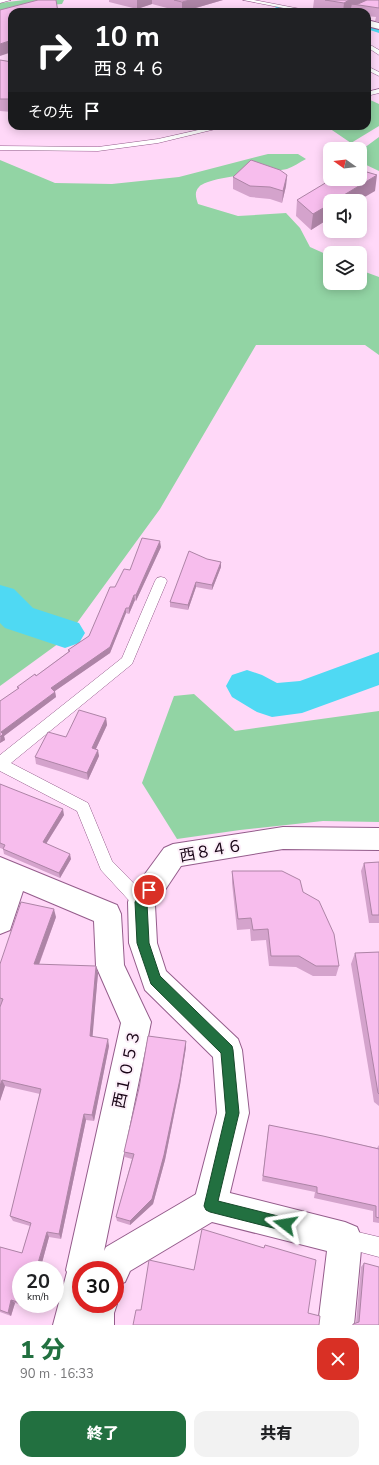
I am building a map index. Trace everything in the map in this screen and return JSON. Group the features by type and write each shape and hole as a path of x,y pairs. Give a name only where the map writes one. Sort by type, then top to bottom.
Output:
{"street":[{"path":"358,8 377,0"},
{"name":"西８４６","path":"141,902 173,856 283,838 379,839"},
{"path":"0,920 8,873"},
{"name":"西１０５３","path":"8,873 107,914 110,966 136,1022 85,1261"},
{"path":"141,902 143,943 156,980 227,1050 233,1113 210,1206"},
{"path":"117,1261 118,1259 210,1206 345,1238 336,1325"},
{"path":"72,1325 74,1313"},
{"path":"96,1313 96,1325"}],"lane":[{"path":"0,1 8,0"},
{"path":"246,0 291,8"},
{"path":"0,148 98,149 158,142 208,130"},
{"path":"141,902 106,865 83,807 0,763 127,661 161,581"},
{"path":"345,1238 379,1247"}],"green space":[{"path":"24,0 64,0 62,4 36,6 37,8 8,8 8,13 0,16 0,3"},
{"path":"371,100 379,104 379,126 353,142 350,142 332,130 371,130"},
{"path":"379,137 379,171 367,165 367,146"},
{"path":"268,154 298,154 306,159 287,169 215,180 205,183 196,191 198,204 238,216 286,213 300,228 310,247 323,253 323,290 367,290 367,273 379,277 379,355 365,345 256,345 160,509 66,638 0,686 0,160 55,183 112,184 179,177"},
{"path":"194,694 235,731 379,711 379,822 323,821 240,830 177,839 142,783 174,696"}],"building":[{"path":"38,0 56,0 57,8 8,8 8,41 0,44 0,10"},
{"path":"174,0 190,0 182,2"},
{"path":"325,0 349,0 344,3"},
{"path":"367,0 379,0 379,8 352,4 358,4"},
{"path":"0,60 8,61 8,99 0,99"},
{"path":"251,160 280,170 287,175 283,191 270,187 250,186 233,177"},
{"path":"367,172 377,175 367,181"},
{"path":"323,184 323,186 359,186 346,194 323,194 323,208 313,214 297,200"},
{"path":"142,538 160,541 136,595 134,595 129,608 126,608 110,647 51,688 55,692 1,732 3,734 0,737 0,701 19,688 17,687 35,674 36,676 70,651 68,650 89,636 110,587 115,587 124,569 130,570"},
{"path":"189,551 207,559 221,562 212,585 196,582 188,605 170,602"},
{"path":"79,710 106,718 92,748 98,750 87,773 35,757 48,732 66,737"},
{"path":"0,784 63,809 43,842 70,854 59,873 3,849 5,845 0,843"},
{"path":"379,862 379,915 372,915 364,863"},
{"path":"232,871 282,871 300,880 303,892 319,901 334,934 339,966 316,966 299,956 271,956 268,929 253,930 251,918 238,919"},
{"path":"21,902 54,909 34,964 96,966 90,1036 108,1039 92,1115 84,1114 59,1234 47,1232 39,1261 12,1261 12,1300 8,1313 0,1310 0,1247 22,1253 31,1223 10,1216 41,1089 2,1080 0,1086 0,1007 3,999 0,998 0,964"},
{"path":"379,952 379,1094 355,953"},
{"path":"148,1036 186,1041 180,1079 164,1155 152,1199 130,1221 116,1217 134,1154 124,1152 139,1088"},
{"path":"269,1125 379,1149 379,1218 376,1217 376,1206 317,1193 317,1187 263,1176"},
{"path":"202,1229 264,1248 265,1245 316,1260 308,1313 320,1316 319,1325 133,1325 136,1310 141,1310 149,1260 194,1270"},
{"path":"364,1263 379,1267 379,1325 353,1325 359,1322"}],"waterway":[{"path":"371,27 379,30"},
{"path":"0,599 19,618 65,633"},
{"path":"247,686 272,700 302,697 379,668"}],"route":[{"path":"149,890 141,902 143,943 156,980 227,1050 233,1113 210,1206 285,1224"}]}
